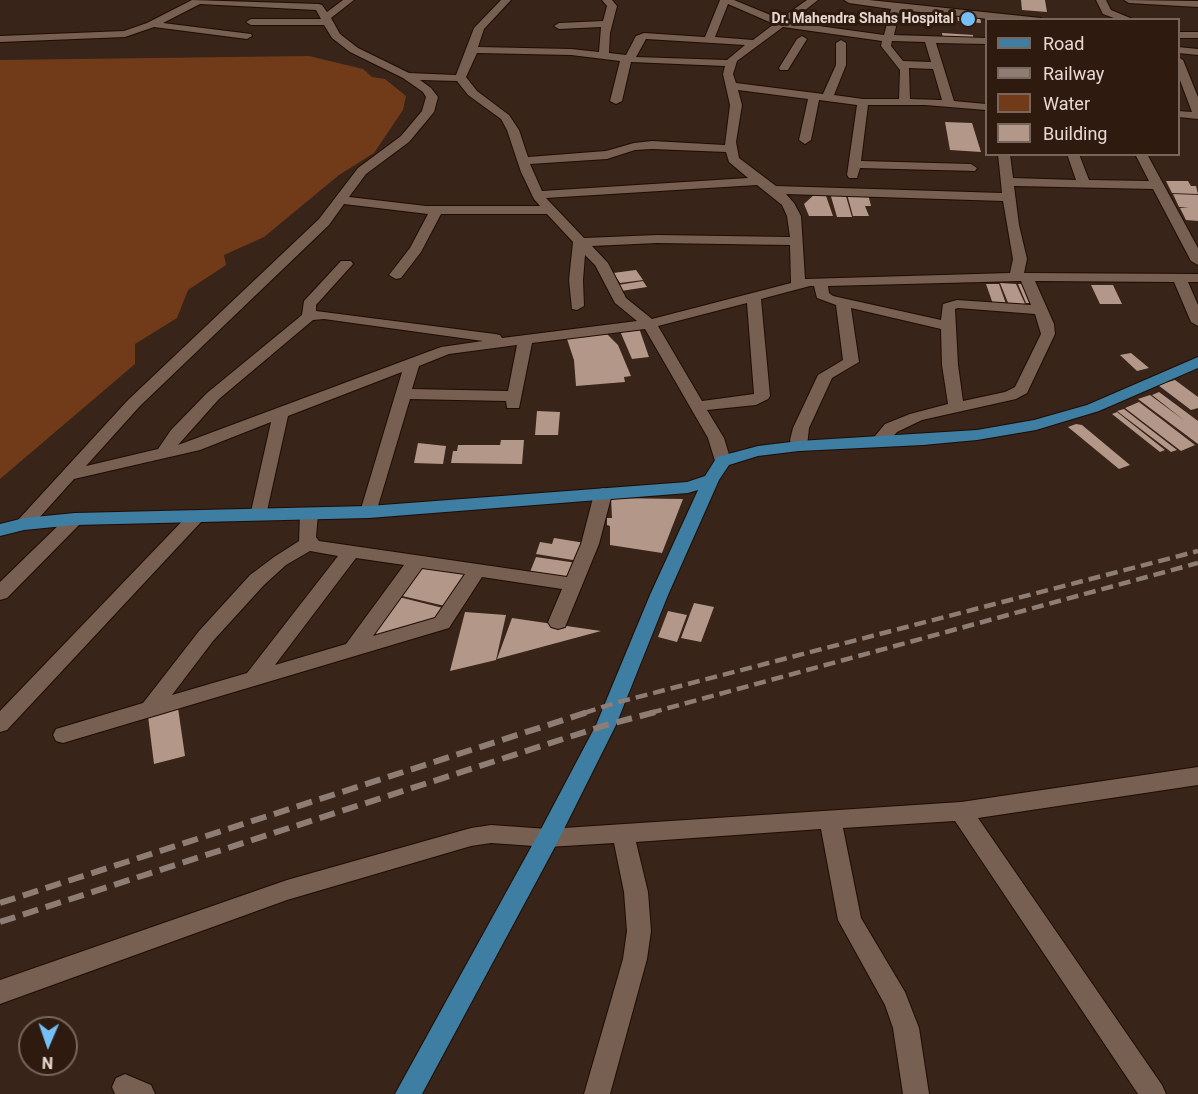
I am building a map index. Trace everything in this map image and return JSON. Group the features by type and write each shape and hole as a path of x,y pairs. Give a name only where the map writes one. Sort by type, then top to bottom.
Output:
{"main road":[{"path":"408,1094 548,838 606,725 659,595 711,480 723,461 739,455 799,446 977,435 1036,425 1093,408 1198,362"},
{"path":"0,530 24,524 75,519 195,518 369,512 688,487 711,480"}],"street":[{"path":"251,22 327,20 349,0"},
{"path":"460,78 479,28 506,0"},
{"path":"594,0 607,0 612,6 607,24 604,56"},
{"path":"709,39 725,0 783,24 887,43 902,64 906,76 904,103"},
{"path":"472,50 571,52 627,59 730,63 767,39 813,0"},
{"path":"849,0 896,7 985,33"},
{"path":"977,0 985,33"},
{"path":"1101,0 1107,12 1124,18"},
{"path":"1129,0 1198,4"},
{"path":"0,39 125,34 153,24 199,1 319,7 336,36 354,50 407,76 427,90 432,97 428,112 405,139 362,171 324,222 134,404 24,524"},
{"path":"1150,1 1153,13"},
{"path":"887,43 896,7"},
{"path":"1127,18 1127,12 1139,12"},
{"path":"153,24 247,36"},
{"path":"559,26 607,24"},
{"path":"790,38 841,43 887,43 985,33"},
{"path":"1180,35 1198,35"},
{"path":"616,101 627,59 641,37 767,39"},
{"path":"784,68 802,39"},
{"path":"930,40 949,104"},
{"path":"827,98 841,65 841,43"},
{"path":"1180,50 1198,52"},
{"path":"730,63 728,75 736,105 730,142 733,159 788,203 794,216 798,285"},
{"path":"902,64 938,66"},
{"path":"1180,114 1198,114 1181,74 1198,75"},
{"path":"407,76 460,78 468,85 472,93 505,117 513,130 538,195 548,210 601,263 620,300 649,324 716,438 723,461"},
{"path":"731,86 863,102 985,107"},
{"path":"805,140 814,96"},
{"path":"851,192 863,102"},
{"path":"523,161 608,155 642,145 731,149"},
{"path":"878,442 891,428 916,417 1010,396 1021,390 1048,334 1041,310 1021,277 1004,156"},
{"path":"1074,156 1084,183"},
{"path":"1142,156 1198,261"},
{"path":"855,164 971,168"},
{"path":"538,195 760,181"},
{"path":"1008,182 1158,185"},
{"path":"774,190 1009,197"},
{"path":"340,200 437,210 548,210"},
{"path":"396,275 416,249 437,210"},
{"path":"580,242 657,239 796,241"},
{"path":"577,306 576,280 580,242"},
{"path":"309,316 309,304 346,264"},
{"path":"69,475 194,446 446,350 649,324 798,285 820,282 1021,277 1198,278"},
{"path":"1179,278 1198,322"},
{"path":"820,282 824,297 948,326"},
{"path":"697,406 756,400 762,396 754,297"},
{"path":"799,446 801,428 826,375 848,365 852,359 843,303"},
{"path":"956,407 947,310 952,304 1041,310"},
{"path":"164,453 177,434 213,396 309,316 324,315 521,341"},
{"path":"403,394 514,401 521,341"},
{"path":"369,512 412,363"},
{"path":"259,516 281,413"},
{"path":"558,622 590,544 603,494"},
{"path":"309,514 307,539 309,543"},
{"path":"0,724 195,518"},
{"path":"0,594 75,519"},
{"path":"151,708 207,636 257,580 280,561 309,543 574,584"},
{"path":"255,677 352,551"},
{"path":"353,649 418,560"},
{"path":"63,735 442,622 447,618 478,569"},
{"path":"0,992 287,890 471,837 491,834 548,838 961,811 1198,776"},
{"path":"961,811 1153,1094"},
{"path":"830,820 850,920 896,1000 906,1028 916,1094"},
{"path":"597,1094 635,959 639,931 636,892 623,833"}],"water":[{"path":"309,56 363,69 372,77 385,79 406,96 403,110 374,153 339,175 264,237 224,255 226,265 188,290 177,318 135,344 135,364 0,479 0,60"}],"building":[{"path":"1021,0 1045,0 1047,12 1022,10"},
{"path":"957,15 980,16 981,23 958,21"},
{"path":"942,33 973,35 974,40 943,38"},
{"path":"945,122 972,123 981,152 950,150"},
{"path":"1166,181 1188,181 1191,186 1196,186 1198,194 1172,193"},
{"path":"816,193 825,193 833,216 809,216 804,204"},
{"path":"830,193 845,193 852,217 837,217"},
{"path":"847,194 868,194 871,206 865,206 869,216 853,216"},
{"path":"1173,194 1198,195 1198,221 1186,220 1180,208 1189,207 1179,207"},
{"path":"636,270 643,280 620,283 613,273"},
{"path":"643,281 647,287 621,291 618,285"},
{"path":"1000,283 1016,284 1026,306 1009,305"},
{"path":"986,284 999,284 1006,304 993,304"},
{"path":"1018,284 1026,284 1034,303 1026,303"},
{"path":"1091,285 1113,285 1122,304 1100,304"},
{"path":"639,328 649,357 632,359 620,331"},
{"path":"606,333 618,345 631,376 624,377 625,382 576,386 574,360 567,339"},
{"path":"1131,353 1149,368 1137,371 1120,355"},
{"path":"1175,380 1198,397 1198,408 1191,410 1158,385"},
{"path":"1159,392 1198,421 1198,444 1138,399 1150,395 1185,421 1152,395"},
{"path":"1139,402 1195,445 1181,451 1125,408"},
{"path":"1124,409 1177,450 1171,452 1117,411"},
{"path":"537,411 560,412 558,435 535,435"},
{"path":"1117,412 1165,450 1160,452 1112,414"},
{"path":"1076,424 1082,425 1130,465 1119,469 1068,427"},
{"path":"501,440 524,440 522,464 451,463 453,451 457,451 458,445 500,445"},
{"path":"418,443 446,446 443,464 414,463"},
{"path":"611,498 683,499 662,553 610,545 610,526 607,525 607,518 612,518"},
{"path":"554,538 585,543 579,561 536,554 540,542 552,544"},
{"path":"536,557 577,563 571,579 530,572"},
{"path":"418,563 464,574 445,606 398,595"},
{"path":"395,596 443,608 434,624 369,637"},
{"path":"694,603 714,607 701,642 681,638"},
{"path":"668,611 687,615 677,642 658,637"},
{"path":"465,612 506,615 496,660 450,671"},
{"path":"512,618 601,631 497,659"},
{"path":"178,708 185,756 154,764 148,716"}],"railway":[{"path":"584,713 1198,551"},
{"path":"650,713 1198,563"},
{"path":"0,903 588,712"},
{"path":"0,922 606,725 656,712"}],"place":[{"name":"Dr. Mahendra Shahs Hospital","path":"968,19"}]}
